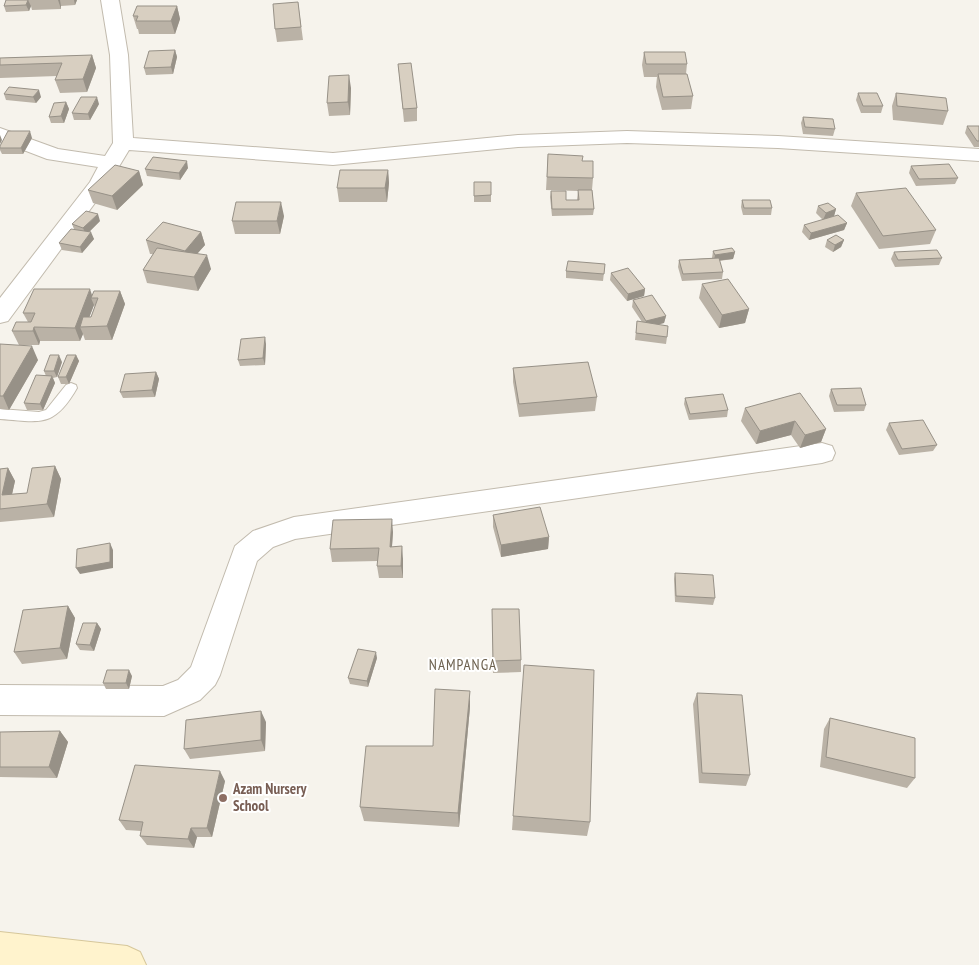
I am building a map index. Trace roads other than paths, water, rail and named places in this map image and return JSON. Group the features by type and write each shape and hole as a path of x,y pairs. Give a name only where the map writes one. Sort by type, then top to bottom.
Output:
{"street":[{"path":"0,315 98,184 123,143 119,55 110,0"},
{"path":"0,134 54,155 111,164"},
{"path":"123,143 333,158 518,140 627,137 778,142 979,155"},
{"path":"0,700 164,701 190,690 204,675 245,554 263,539 294,528 822,453"},
{"path":"0,951 127,965"}],"lane":[{"path":"0,414 40,417 51,413 71,388"}],"place":[{"name":"Azam Nursery School","path":"223,798"}],"district":[{"name":"NAMPANGA","path":"463,665"}]}
